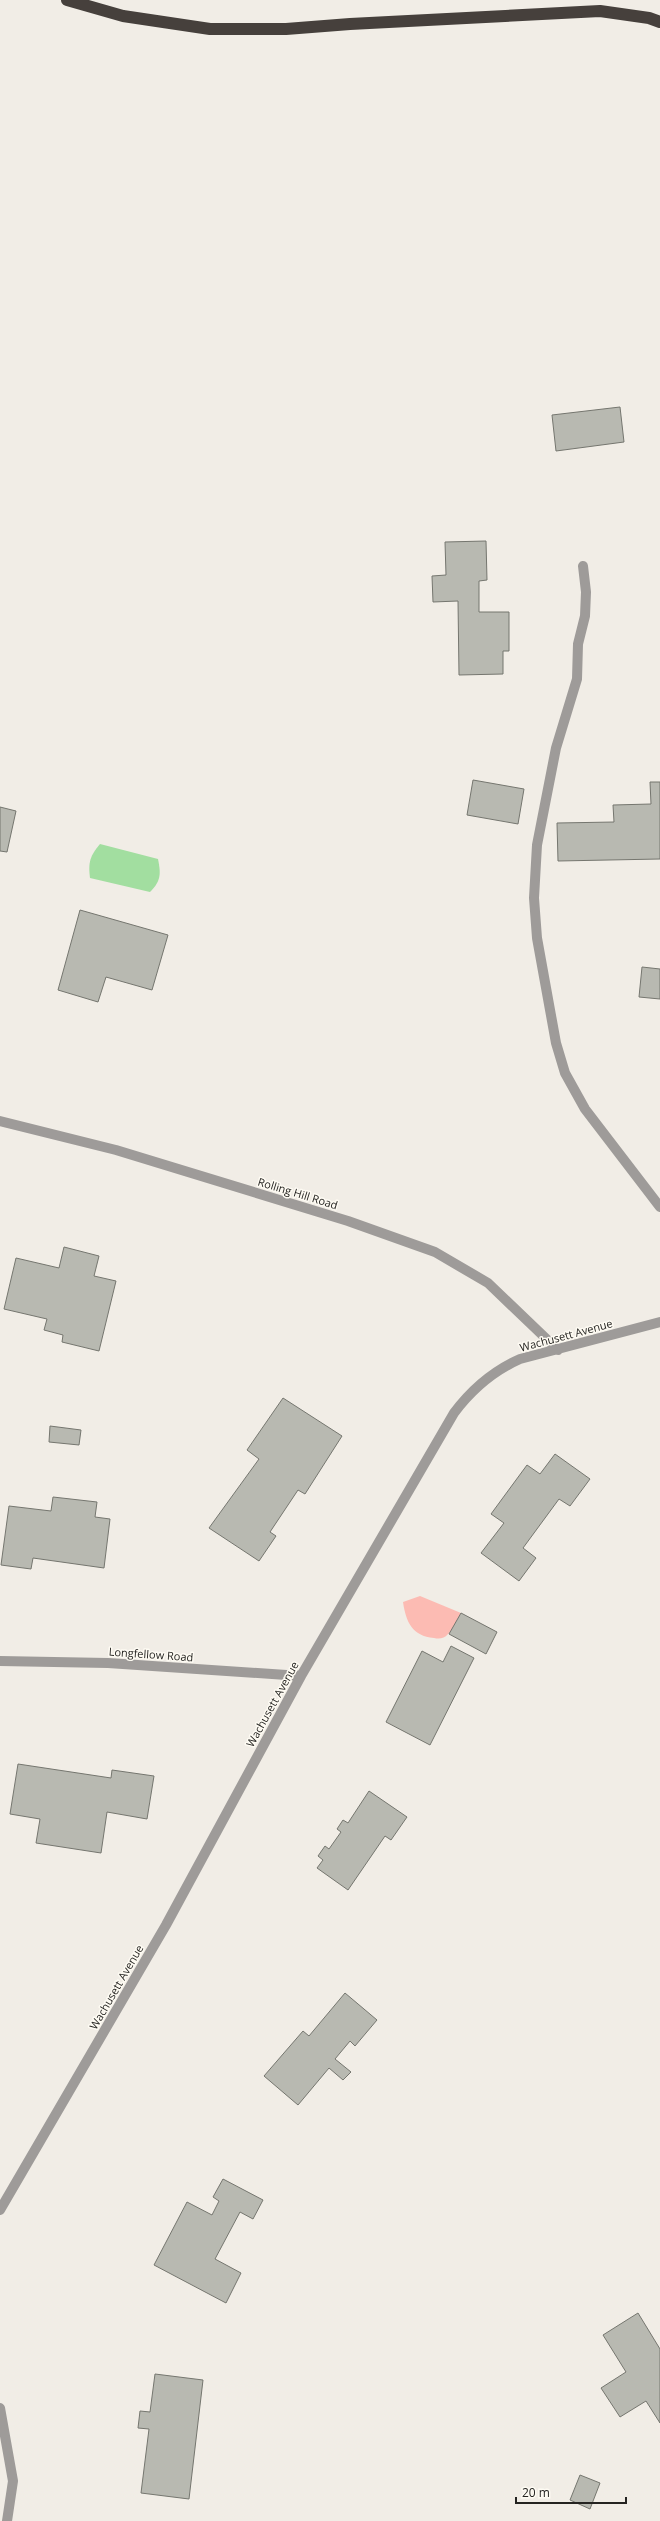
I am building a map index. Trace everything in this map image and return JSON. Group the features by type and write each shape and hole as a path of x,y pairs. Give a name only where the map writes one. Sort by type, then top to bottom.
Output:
{"highway":[{"path":"67,0 123,16 210,29 286,29 350,24 600,11 649,18 660,22"}],"street":[{"path":"583,566 586,592 585,616 578,644 577,679 556,748 537,845 534,898 537,938 556,1043 565,1073 585,1110 660,1208"},
{"name":"Rolling Hill Road","path":"0,1121 116,1150 348,1221 435,1252 488,1282 558,1350"},
{"name":"Wachusett Avenue","path":"0,2210 166,1925 301,1676 411,1484 461,1403 480,1383 507,1365 536,1354 558,1350 660,1322"},
{"name":"Longfellow Road","path":"0,1661 108,1663 301,1676"},
{"path":"0,2408 13,2481 7,2521"}],"shaded area":[{"path":"100,844 158,859 160,869 159,877 154,888 150,892 90,878 90,860"},
{"path":"420,1596 461,1613 452,1630 445,1637 426,1637 411,1627 406,1616 403,1602"}],"building":[{"path":"620,407 624,442 556,451 552,415"},
{"path":"486,541 487,580 479,581 479,612 509,612 509,651 503,651 503,674 459,675 458,601 433,602 432,576 446,575 445,542"},
{"path":"473,780 524,789 518,824 467,815"},
{"path":"650,782 660,782 660,859 558,861 557,823 614,822 613,805 651,804"},
{"path":"0,807 16,811 7,852 0,851"},
{"path":"80,910 168,935 152,990 106,977 98,1002 58,990"},
{"path":"642,967 660,969 660,999 639,997"},
{"path":"64,1247 99,1256 94,1276 116,1281 99,1351 62,1342 63,1335 44,1330 47,1319 4,1309 16,1258 59,1268"},
{"path":"283,1398 342,1436 305,1494 298,1490 270,1532 276,1536 259,1561 209,1528 259,1459 247,1450"},
{"path":"50,1426 81,1430 79,1445 49,1442"},
{"path":"555,1454 590,1479 570,1506 559,1499 523,1548 536,1558 519,1581 481,1553 504,1523 491,1514 527,1465 540,1474"},
{"path":"53,1497 97,1502 95,1517 110,1519 104,1568 33,1558 31,1569 1,1565 9,1506 51,1511"},
{"path":"461,1613 497,1632 486,1654 449,1634"},
{"path":"451,1646 474,1658 430,1745 386,1722 422,1651 443,1662"},
{"path":"18,1764 111,1778 112,1770 154,1776 147,1819 107,1812 101,1853 36,1843 40,1819 10,1814"},
{"path":"369,1791 407,1817 391,1840 385,1836 348,1890 317,1868 323,1860 318,1856 325,1846 329,1849 341,1832 337,1829 343,1820 348,1823"},
{"path":"345,1993 377,2020 355,2046 350,2041 335,2059 351,2072 343,2080 329,2068 298,2105 264,2076 303,2031 309,2036"},
{"path":"223,2179 263,2200 253,2219 240,2212 215,2259 241,2273 226,2303 154,2265 187,2202 212,2215 219,2201 213,2197"},
{"path":"638,2313 660,2349 660,2423 646,2401 620,2417 601,2388 626,2372 603,2335"},
{"path":"155,2374 203,2380 189,2499 141,2493 149,2429 138,2428 140,2411 150,2412"},
{"path":"580,2475 600,2483 590,2509 570,2500"}]}
